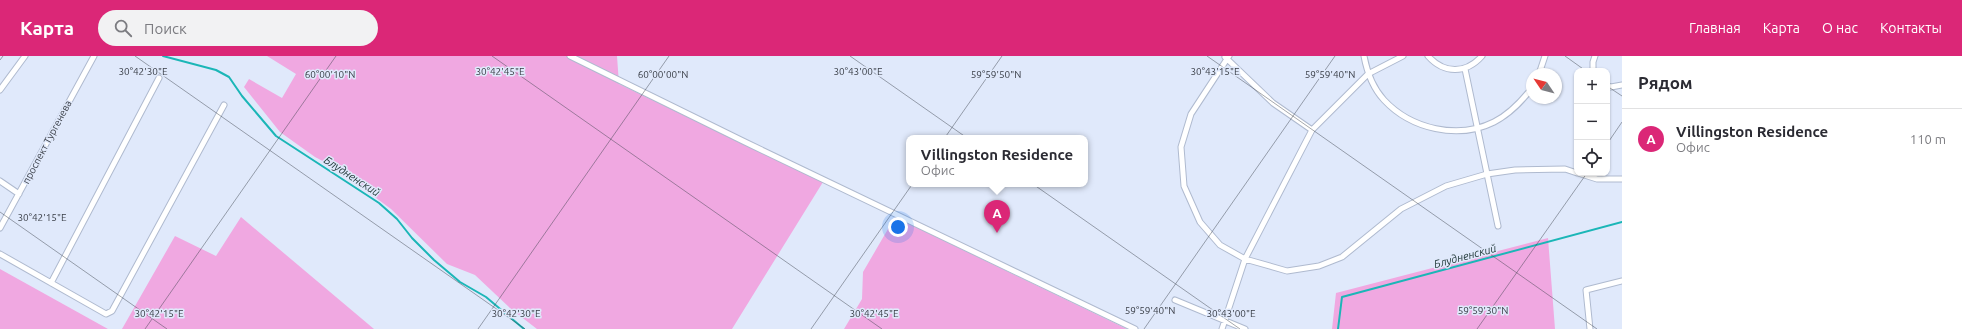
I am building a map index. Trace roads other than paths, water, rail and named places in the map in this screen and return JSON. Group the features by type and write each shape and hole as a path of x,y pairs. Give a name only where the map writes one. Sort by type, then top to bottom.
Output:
{"street":[{"path":"0,90 25,56"},
{"name":"проспект Тургенева","path":"0,228 94,56"},
{"path":"570,56 745,142 1135,329"},
{"path":"1364,56 1368,74 1384,100 1407,118 1435,129 1465,130 1493,122 1518,106 1526,96"},
{"path":"1222,329 1245,259 1312,130 1368,74 1403,56"},
{"path":"1428,56 1434,63 1444,69 1454,71 1465,69 1475,64 1482,56"},
{"path":"1541,68 1545,56"},
{"path":"1593,68 1595,56"},
{"path":"1312,130 1273,103 1227,57 1191,114 1181,147 1184,186 1200,222 1220,245 1245,259 1287,271 1319,266 1342,257 1401,209 1446,186 1487,174 1515,170 1565,169 1574,172"},
{"path":"1465,69 1498,226"},
{"path":"51,283 159,78"},
{"path":"1610,87 1622,86"},
{"path":"0,254 106,314 112,311 224,105"},
{"path":"1587,176 1597,179 1622,179"},
{"path":"0,181 19,194"},
{"path":"1590,329 1586,290 1622,281"},
{"path":"1175,300 1224,322 1245,329"}],"waterway":[{"name":"Блудненский","path":"163,56 216,70 229,77 242,96 276,136 379,203 397,219 412,238 434,260 460,282 486,297 524,329"},
{"name":"Блудненский","path":"1338,329 1342,297 1622,222"}],"place":[{"name":"Villingston Residence","path":"997,233"}]}
